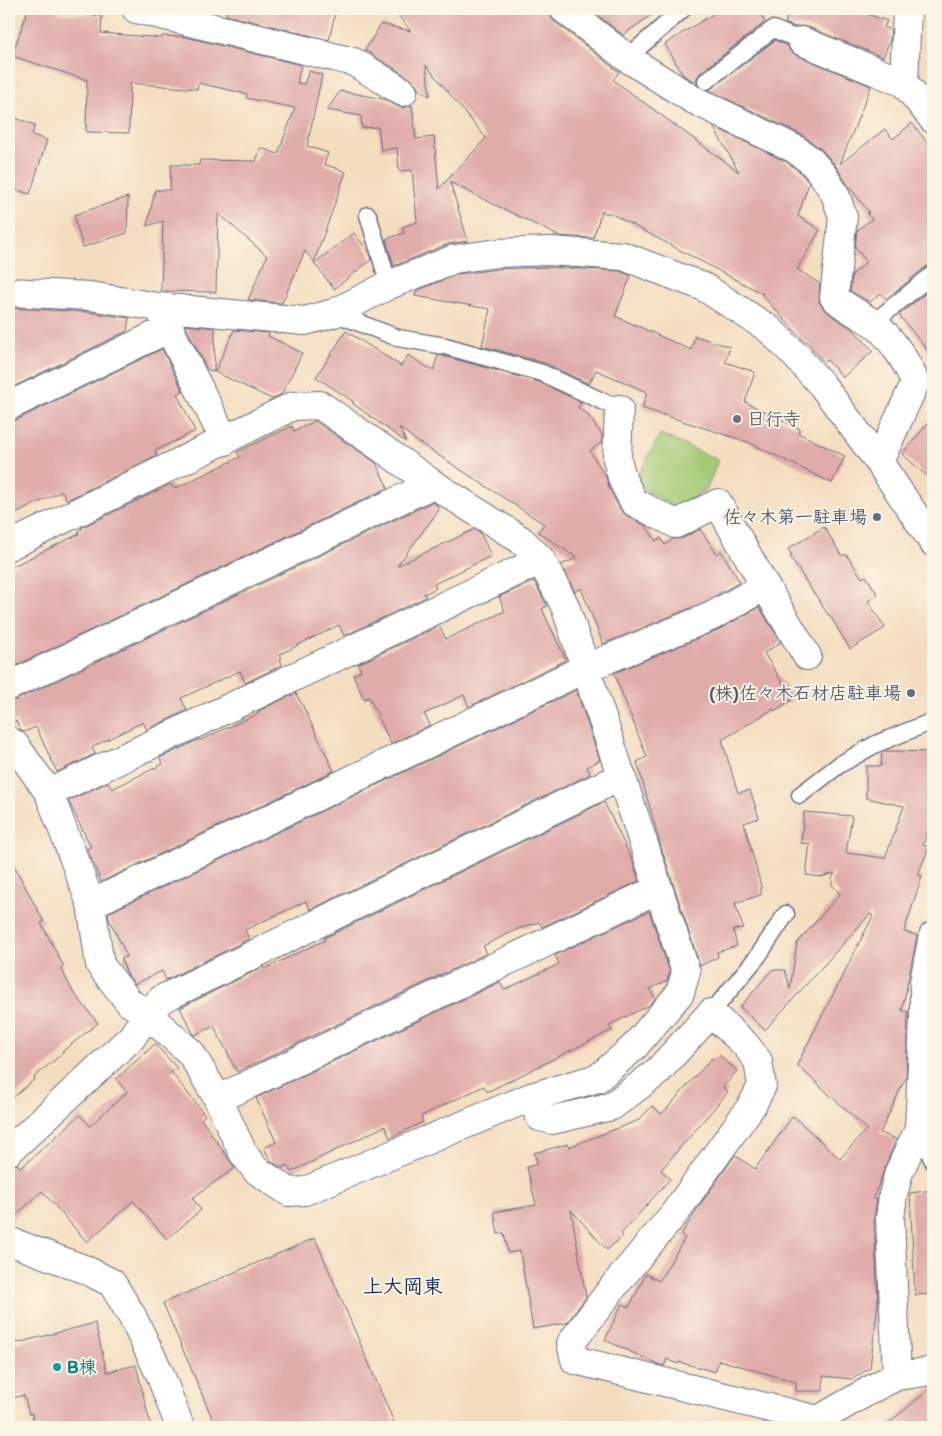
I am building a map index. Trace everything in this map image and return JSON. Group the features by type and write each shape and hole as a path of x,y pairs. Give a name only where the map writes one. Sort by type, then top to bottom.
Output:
{"street":[{"path":"564,9 627,58 692,99 795,150 811,161 823,175 835,194 843,217 834,297 842,305 873,322 882,330 916,383 879,462"},
{"path":"904,83 907,9"},
{"path":"151,11 354,62 403,92"},
{"path":"802,41 904,83 933,119"},
{"path":"9,292 90,296 164,318 305,321 334,312 389,285 454,259 498,253 550,251 624,256 704,287 768,329 822,385 879,462 933,542"},
{"path":"9,406 164,318"},
{"path":"164,318 224,441"},
{"path":"9,546 294,406 320,405 433,484 521,540 541,560 565,606 686,972 680,993 634,1047 598,1078 531,1097 305,1191 289,1192 256,1170 243,1153 218,1099 191,1053 147,1014 130,1003 100,964 91,904 49,793 15,746 9,741"},
{"path":"619,409 617,459 623,481 634,502 676,524 718,502 807,656"},
{"path":"9,686 433,484"},
{"path":"49,793 541,560"},
{"path":"91,904 586,668 712,616 765,586"},
{"path":"9,1151 132,1037 147,1014 162,999 622,776"},
{"path":"218,1099 658,889"},
{"path":"887,1386 892,1194 899,1172 918,1128 924,1019 924,982 933,936"},
{"path":"531,1097 540,1117 553,1120 612,1106 656,1073 711,1013 745,1044 758,1061 762,1086 752,1105 674,1214 614,1286 571,1342 575,1360 812,1424 887,1386 933,1370"},
{"path":"9,1241 84,1269 112,1283 132,1316 160,1374 180,1427"}],"lane":[{"path":"627,58 683,9"},
{"path":"706,81 772,29 802,41"},
{"path":"368,214 389,285"},
{"path":"873,322 933,274"},
{"path":"334,312 398,338 445,346 542,372 619,409"},
{"path":"800,795 839,765 876,744 933,721"},
{"path":"711,1013 758,956 786,914"},
{"path":"918,1128 933,1161"}],"green space":[{"path":"660,434 718,460 707,489 676,508 641,487 637,478"}],"building":[{"path":"28,9 58,9 56,13 102,16 101,33 162,38 162,36 186,37 301,65 297,83 304,84 309,71 322,75 307,146 328,153 324,164 346,172 314,262 305,251 282,303 248,300 267,256 218,213 216,292 161,291 163,221 147,226 155,190 170,190 171,165 199,165 200,160 256,161 261,148 278,154 295,108 246,98 247,94 198,83 197,89 130,83 129,133 86,132 87,80 12,56"},
{"path":"227,9 308,9 335,14 329,40 226,15"},
{"path":"393,9 549,9 554,21 619,72 613,80 739,172 713,126 787,162 800,172 809,183 798,216 820,230 797,269 820,284 819,302 824,309 854,330 873,351 843,377 827,360 824,362 763,294 608,212 607,214 602,211 593,238 559,236 450,182 468,241 448,244 394,266 386,239 404,233 402,227 417,222 412,170 399,171 397,148 381,150 378,127 362,128 361,116 327,110 340,91 384,99 402,108 412,105 416,139 434,137 439,189 486,138 426,65 430,96 418,89 411,79 365,50 381,24 411,31"},
{"path":"589,9 660,9 623,35"},
{"path":"721,9 757,9 765,22 700,73 696,83 683,75 665,44"},
{"path":"790,9 853,9 887,21 884,27 891,30 890,40 883,57 808,27 795,27 785,23"},
{"path":"775,40 788,46 790,51 796,55 871,86 840,164 885,129 893,139 912,123 933,150 933,264 927,266 886,299 881,293 870,302 850,291 852,275 866,261 855,247 857,230 872,219 835,165 821,149 802,135 709,90"},
{"path":"12,117 35,125 32,135 47,140 30,194 14,189 13,192 9,191 9,128"},
{"path":"128,197 127,233 83,247 74,215"},
{"path":"354,233 368,251 371,260 334,289 314,263"},
{"path":"549,267 620,271 631,276 615,316 691,350 695,336 730,347 725,362 755,372 745,402 800,429 798,433 845,456 832,483 748,442 642,408 647,392 596,370 589,384 545,363 482,346 490,309 415,296 416,291 458,274 499,269"},
{"path":"933,287 933,357 899,315"},
{"path":"9,308 88,312 129,318 127,331 9,389"},
{"path":"185,325 215,328 214,372 207,369"},
{"path":"234,330 269,333 268,336 302,353 282,394 272,399 215,372"},
{"path":"346,331 401,366 408,355 433,371 438,355 539,382 581,402 578,408 587,414 602,435 602,442 590,451 606,477 609,488 620,510 646,526 656,541 661,538 665,545 673,539 683,538 700,529 717,554 721,551 740,582 705,602 603,644 581,588 575,592 561,565 577,558 538,532 544,524 415,440 399,427 406,442 352,403 354,402 316,377"},
{"path":"162,349 183,391 177,394 195,431 155,451 157,455 67,500 62,491 9,517 9,421 16,420"},
{"path":"933,417 933,481 902,454"},
{"path":"315,421 376,463 388,488 9,669 9,568 79,534 78,531 81,528 171,484 174,489 240,457 237,452 292,426 294,431"},
{"path":"432,502 437,505 439,510 397,566 475,529 480,532 491,556 434,584 436,588 424,594 426,597 344,636 339,625 280,654 282,665 245,683 240,671 181,698 187,710 147,730 143,722 92,747 95,754 57,772 36,727 24,732 20,730 16,721 9,725 9,701 16,700"},
{"path":"824,527 842,556 846,554 862,578 866,576 878,595 868,601 885,628 850,649 790,556 792,555 788,549"},
{"path":"534,581 547,606 542,609 566,660 469,707 464,695 424,714 430,725 391,744 369,697 364,699 353,675 361,671 358,664 439,626 446,639 505,611 499,597"},
{"path":"759,607 781,642 764,653 793,699 722,740 738,793 750,790 759,818 744,823 761,886 761,895 735,903 743,928 733,930 737,946 717,952 718,957 700,966 661,847 637,762 647,757 614,673 718,630"},
{"path":"576,690 600,760 587,767 590,774 310,910 306,901 245,930 249,939 166,980 162,971 135,984 128,976 121,959 127,956 109,919 108,913"},
{"path":"296,693 334,771 101,882 87,849 91,847 69,802 70,800 108,782 112,789 163,764 160,758 259,713 258,711"},
{"path":"887,751 933,752 933,817 923,845 929,847 918,875 922,876 904,932 917,935 902,1011 908,1011 906,1077 880,1133 896,1139 873,1199 877,1198 874,1219 878,1303 870,1368 852,1379 823,1376 823,1391 796,1391 796,1382 719,1360 715,1372 679,1362 678,1364 667,1359 664,1366 657,1364 605,1340 622,1304 629,1307 646,1274 659,1281 685,1238 681,1235 735,1155 755,1169 793,1116 840,1159 867,1129 797,1065 873,916 870,914 765,1030 740,1007 772,970 785,970 790,989 797,943 840,894 832,885 832,878 835,873 821,877 806,875 810,844 801,843 804,812 852,816 846,853 885,858 904,806 866,798 866,766 881,766 882,753"},
{"path":"604,802 633,862 639,881 542,927 539,922 518,929 483,946 487,953 237,1072 214,1026 194,1035 180,1008 263,967 264,969 325,940 324,938"},
{"path":"9,856 44,922 41,923 64,967 61,968 73,992 98,1023 62,1052 9,1101"},
{"path":"649,911 670,972 667,981 650,989 655,999 648,1006 609,1025 612,1030 487,1092 484,1086 421,1116 423,1122 390,1138 385,1126 291,1172 288,1165 282,1168 271,1161 264,1148 276,1142 256,1098 500,982 504,990 559,964 555,955"},
{"path":"155,1044 177,1068 171,1072 205,1115 201,1119 235,1168 192,1198 201,1210 167,1239 133,1201 87,1242 42,1191 9,1222 9,1166 17,1164 21,1168 80,1115 90,1126 127,1092 116,1079"},
{"path":"719,1055 737,1071 723,1087 728,1092 661,1170 670,1179 621,1234 623,1236 607,1250 571,1210 586,1297 567,1323 533,1329 520,1251 508,1253 504,1233 498,1234 494,1212 536,1205 527,1167 538,1164 534,1153 568,1144 569,1147 639,1120 652,1106 662,1114 712,1058 714,1060"},
{"path":"933,1190 933,1294 915,1295 910,1193"},
{"path":"315,1238 396,1427 216,1427 163,1303"},
{"name":"B棟","path":"95,1323 107,1372 136,1365 151,1427 34,1427 32,1413 29,1414 24,1395 9,1399 9,1345"},
{"path":"932,1387 933,1427 884,1427"}],"place":[{"name":"日行寺","path":"737,419"},
{"name":"佐々木第一駐車場","path":"877,517"},
{"name":"(株)佐々木石材店駐車場","path":"911,693"},
{"name":"B棟","path":"57,1367"}],"district":[{"name":"上大岡東","path":"403,1286"}]}
